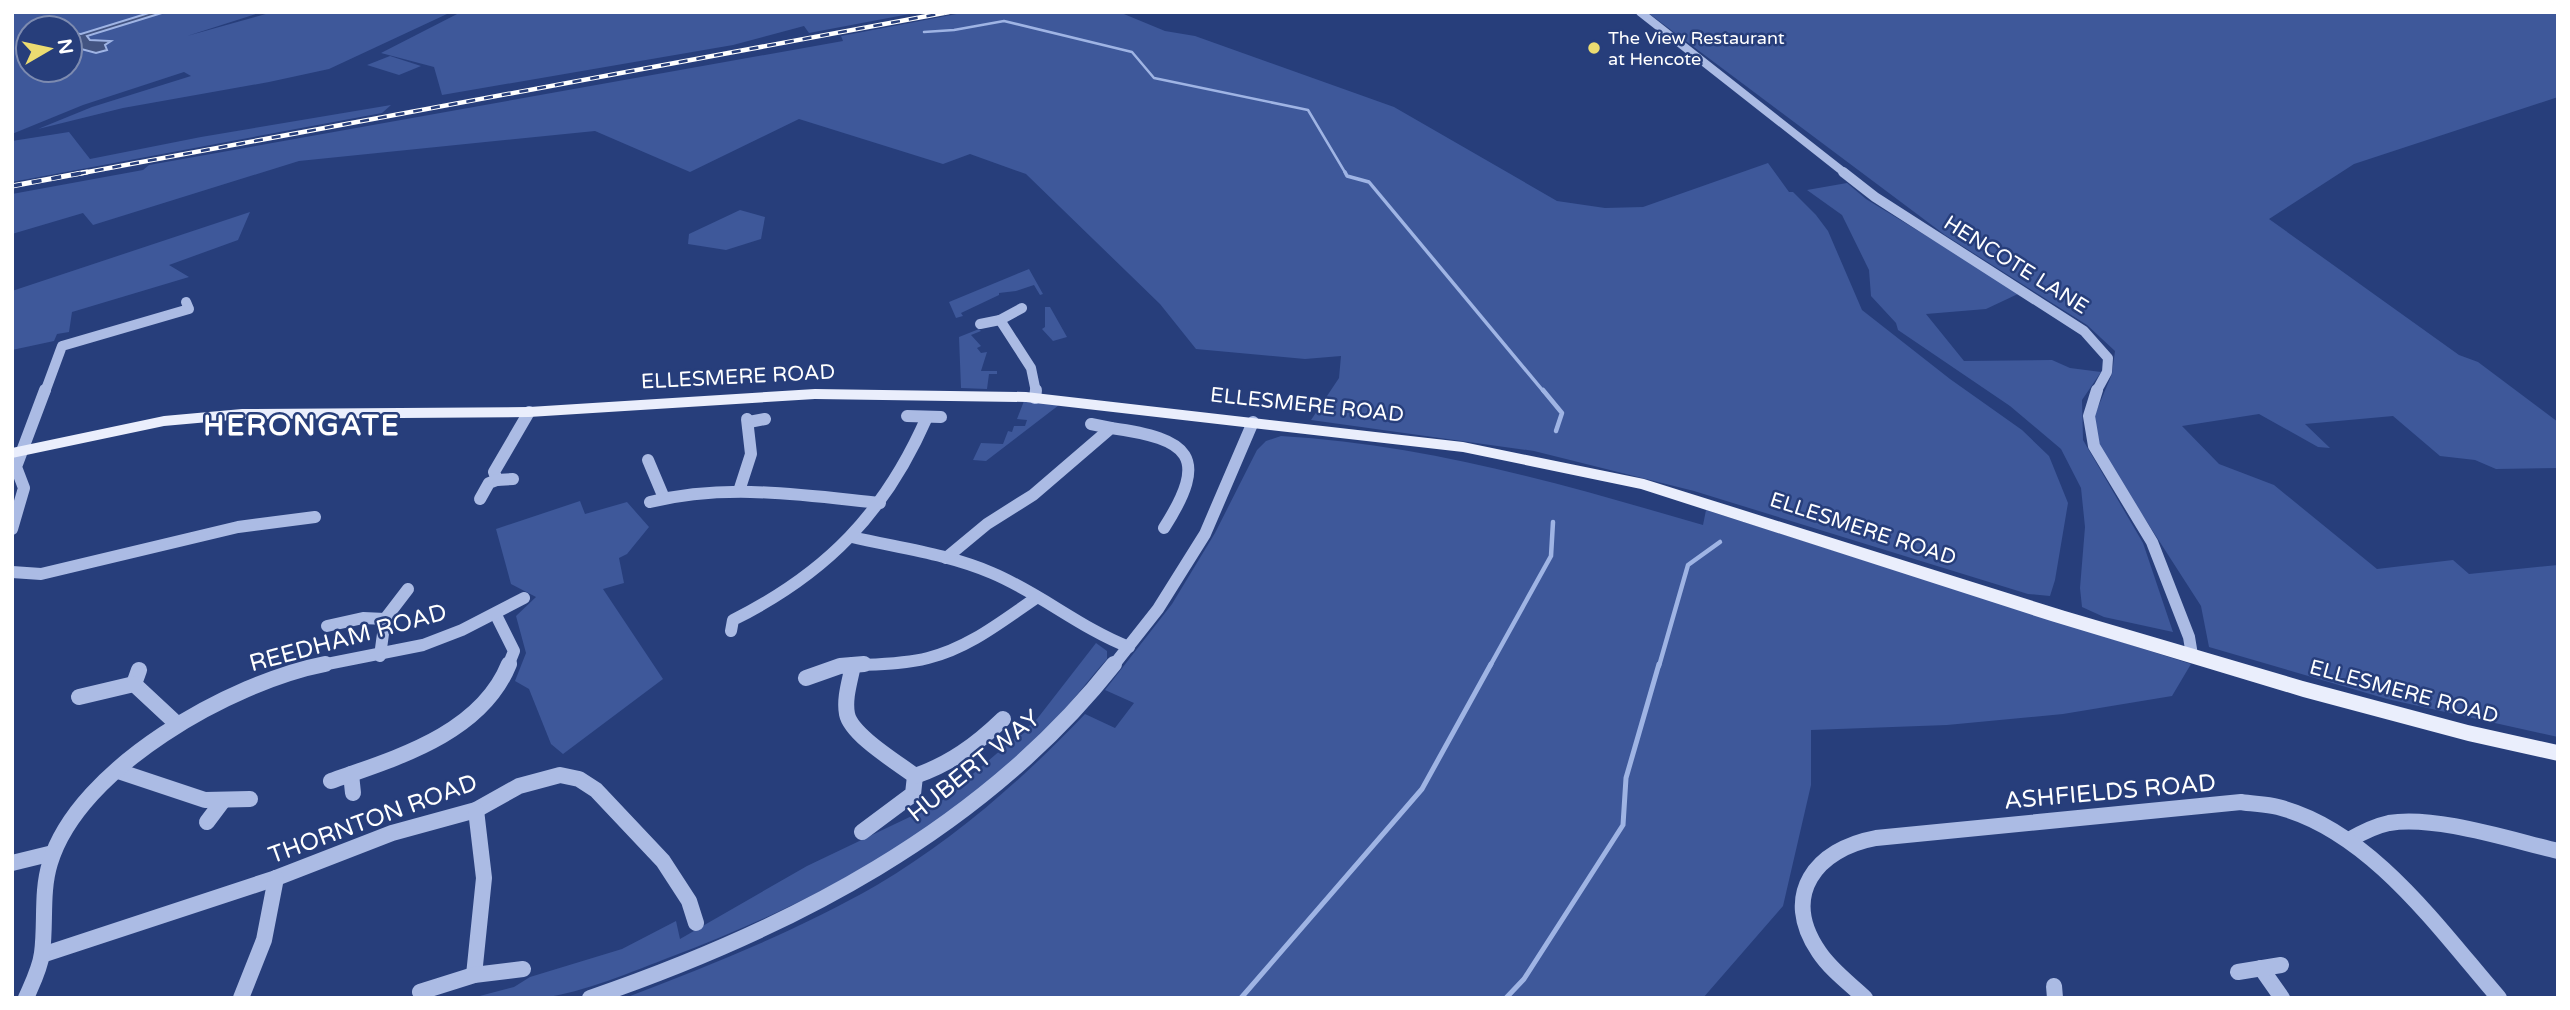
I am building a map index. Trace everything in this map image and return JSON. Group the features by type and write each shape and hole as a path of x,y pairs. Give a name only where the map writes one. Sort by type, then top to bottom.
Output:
{"main road":[{"name":"ELLESMERE ROAD","path":"17,452 198,416 529,412 815,394 1035,398 1253,422 1463,447 1644,484 2058,616 2303,689 2455,730 2558,753"}],"street":[{"name":"HENCOTE LANE","path":"1640,12 1875,197 2084,331 2104,351 2108,358 2107,372 2095,394 2089,416 2094,446 2152,542 2189,637 2192,655"},
{"path":"980,324 1000,320 1022,307"},
{"path":"62,346 189,309"},
{"path":"1000,320 1010,340 1037,377 1035,398"},
{"path":"12,529 24,488 16,467 17,452 66,334"},
{"path":"497,480 494,472 529,412"},
{"path":"907,416 941,417"},
{"path":"731,631 733,620 795,588 821,568 852,537 908,463 927,416"},
{"path":"740,488 748,474 748,420 765,419"},
{"name":"HUBERT WAY","path":"590,998 660,974 736,943 843,890 895,859 1001,781 1049,739 1081,706 1158,609 1205,534 1253,422"},
{"path":"1091,424 1159,438 1172,444 1185,458 1191,471 1176,509 1164,528"},
{"path":"946,558 987,524 1033,495 1111,428"},
{"path":"648,460 664,498"},
{"path":"480,499 489,483 513,479"},
{"path":"650,502 712,489 740,488 880,503"},
{"path":"12,572 41,574 238,527 315,517"},
{"path":"852,537 946,558 1011,582 1086,630 1129,647"},
{"path":"380,656 385,619 408,589"},
{"name":"REEDHAM ROAD","path":"26,998 42,955 45,884 53,853 81,809 118,771 177,724 236,694 279,677 333,662 380,656 433,642 496,615 524,598"},
{"path":"806,678 832,668 926,659 946,653 975,640 1036,598"},
{"path":"331,781 432,741 477,709 496,689 509,669 513,651 496,615"},
{"path":"327,626 357,618 375,616 385,619"},
{"path":"853,665 846,705 848,720 856,730 915,776"},
{"path":"134,684 139,670"},
{"path":"134,684 177,724"},
{"path":"79,697 134,684"},
{"path":"915,776 944,767 960,757 1003,719"},
{"path":"118,771 205,800 222,802 250,799"},
{"path":"351,774 353,793"},
{"name":"THORNTON ROAD","path":"42,955 276,878 392,833 476,810 534,780 560,775 579,779 596,790 663,861 689,901 696,923"},
{"path":"862,832 914,794 915,776"},
{"path":"207,822 222,802"},
{"name":"ASHFIELDS ROAD","path":"1865,998 1813,943 1802,911 1805,887 1817,864 1845,845 1876,838 2241,802 2278,807 2308,818 2349,840 2402,887 2499,998"},
{"path":"474,975 484,878 476,810"},
{"path":"2349,840 2392,822 2428,825 2558,851"},
{"path":"12,863 53,853"},
{"path":"241,998 262,953 269,928 276,878"},
{"path":"2238,972 2281,965"},
{"path":"2261,968 2282,998"},
{"path":"420,992 474,975 523,969"}],"shaded area":[{"path":"12,12 262,12 187,36 273,12 447,14 329,69 123,108 38,129 92,107 191,76 184,72 83,105 12,134"},
{"path":"152,12 165,12 87,36 90,40 111,41 105,45 107,50 96,53 84,50 84,33"},
{"path":"461,12 920,12 809,33 804,26 733,45 442,95 434,67 381,53"},
{"path":"967,12 1119,12 1165,31 1195,36 1394,107 1557,201 1605,208 1643,207 1768,163 1789,192 1793,192 1816,215 1828,231 1862,310 1950,379 2022,430 2049,456 2068,503 2050,596 2028,594 1694,491 1534,451 1311,420 1339,378 1341,356 1305,359 1196,349 1160,304 1026,174 970,154 943,164 799,119 690,172 595,131 299,161 93,225 83,213 12,234 12,194 143,170 149,165 843,41 841,36"},
{"path":"1647,12 2558,12 2558,97 2354,164 2269,219 2459,355 2478,362 2558,422 2558,468 2496,469 2475,460 2440,456 2393,416 2305,424 2330,448 2318,447 2259,414 2182,426 2219,464 2274,485 2377,569 2453,560 2469,574 2558,565 2558,737 2387,699 2209,647 2201,606 2100,449 2093,419 2112,374 2115,351 2087,325 1945,235"},
{"path":"390,56 421,66 399,75 367,65"},
{"path":"391,105 382,113 12,182 12,141 69,132 90,159"},
{"path":"1847,183 1866,199 2020,293 1986,309 1926,314 1964,361 2052,360 2070,368 2101,372 2082,400 2083,440 2143,543 2173,632 2104,617 2082,607 2080,588 2085,527 2081,488 2061,449 2010,406 1898,330 1896,323 1871,296 1869,270 1842,215 1807,190"},
{"path":"740,210 765,217 761,239 726,250 688,244 689,234"},
{"path":"250,212 238,240 169,265 189,277 72,312 69,332 57,334 54,341 12,350 12,291"},
{"path":"1029,269 1043,294 1040,295 1034,285 999,293 956,318 949,302"},
{"path":"1045,307 1050,307 1067,337 1053,341 1042,329 1045,327"},
{"path":"979,329 981,331 971,335 981,346 977,348 981,353 987,352 981,371 997,371 997,374 989,374 987,389 961,388 959,337"},
{"path":"1024,401 1059,405 986,461 973,460 981,443 1003,444 1008,431 1012,432 1014,426 1025,426 1027,420 1017,419"},
{"path":"1281,436 1335,440 1494,468 1703,525 1706,510 2191,664 2172,696 2063,714 1947,725 1811,730 1811,785 1783,906 1703,998 625,998 785,932 877,885 934,848 987,807 1085,714 1115,728 1134,703 1105,690 1172,604 1215,533 1257,450 1266,441"},
{"path":"580,501 585,514 627,502 649,527 627,554 619,558 624,583 603,589 663,679 563,754 551,744 529,689 515,681 526,653 516,616 536,597 511,584 496,529"},
{"path":"1096,643 1107,651 1107,659 1055,720 1015,759 972,796 926,829 828,887 777,913 608,981 541,998 472,998 514,987 530,977 622,949 676,921 680,939 807,866 939,803 1037,719"}],"waterway":[{"path":"924,32 954,30 1004,21 1132,52 1154,78 1308,110 1346,174"},
{"path":"1346,174 1369,182 1544,392"},
{"path":"1543,390 1562,413 1556,431"},
{"path":"1490,666 1551,556 1553,522"},
{"path":"1659,666 1688,565 1720,542"},
{"path":"1241,998 1422,789 1491,664"},
{"path":"1506,998 1524,979 1623,825 1626,778 1659,664"}],"railway":[{"path":"77,174 949,12"},
{"path":"12,186 87,172"}],"place":[{"name":"The View Restaurant at Hencote","path":"1594,48"}],"district":[{"name":"HERONGATE","path":"302,426"}]}
